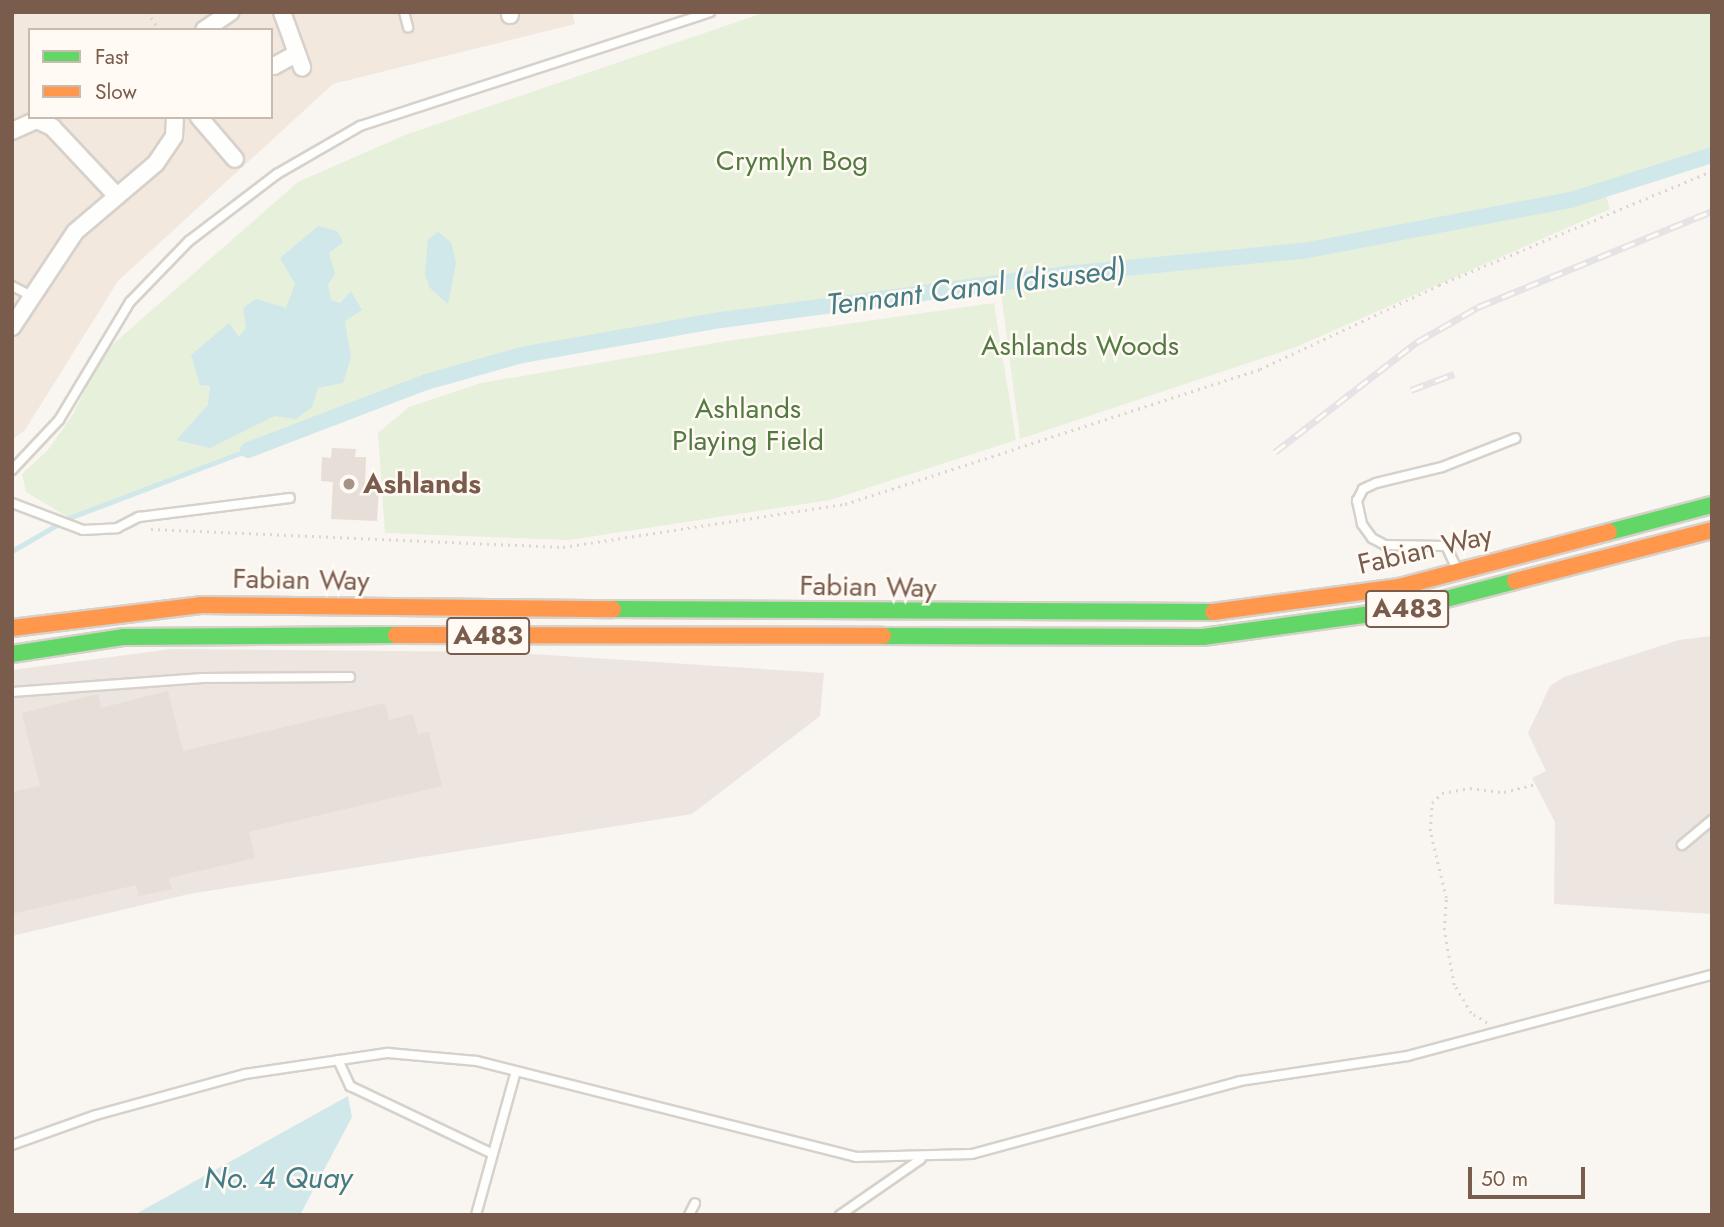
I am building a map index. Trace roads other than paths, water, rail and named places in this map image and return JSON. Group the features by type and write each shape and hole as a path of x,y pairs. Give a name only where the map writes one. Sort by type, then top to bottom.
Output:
{"highway":[{"name":"Fabian Way","path":"12,628 201,605 964,615 1134,614 1294,604 1457,571 1712,505"},
{"name":"Fabian Way","path":"12,654 123,637 195,635 1203,637 1406,609 1712,530"}],"street":[{"path":"207,28 231,12"},
{"path":"274,66 299,61 282,12"},
{"path":"12,131 38,119 52,127 115,194"},
{"path":"12,327 75,232 115,194 156,163 174,136 175,119"},
{"path":"201,119 235,159"}],"lane":[{"path":"404,12 408,27"},
{"path":"12,470 59,420 130,302 189,241 277,174 360,126 710,12"},
{"path":"12,286 32,296"},
{"path":"1457,571 1446,546 1385,545 1373,538 1362,524 1357,500 1363,489 1376,483 1442,467 1516,438"},
{"path":"12,503 48,514 72,526 117,527 139,517 290,498"},
{"path":"12,692 176,680 349,677"},
{"path":"1682,845 1712,820"},
{"path":"12,1145 179,1091 388,1053 441,1055 516,1071 856,1157 922,1159 1042,1138 1240,1082 1408,1056 1712,975"},
{"path":"338,1060 350,1087 493,1154"},
{"path":"476,1215 516,1071"},
{"path":"840,1215 922,1159"},
{"path":"689,1215 695,1203"}],"water":[{"path":"318,226 337,231 343,242 329,253 335,274 328,285 331,300 340,303 351,291 362,310 345,321 351,357 343,383 318,388 312,407 296,419 275,416 210,448 176,440 208,405 210,386 200,385 191,355 229,323 239,337 246,328 243,308 256,299 286,308 295,284 280,258"},
{"path":"438,232 451,242 456,262 448,304 430,288 425,275 428,239"},
{"name":"No. 4 Quay","path":"348,1096 352,1117 300,1215 134,1215"}],"waterway":[{"name":"Tennant Canal (disused)","path":"248,450 426,382 522,355 721,320 1065,274 1308,250 1571,200 1712,155"},
{"path":"12,551 69,518 248,450"}],"railway":[{"path":"1275,452 1417,342 1478,307 1712,211"},
{"path":"1411,390 1454,374"}],"place":[{"name":"Ashlands","path":"349,484"}],"park label":[{"name":"Crymlyn Bog","path":"792,161"},
{"name":"Ashlands Woods","path":"1080,346"},
{"name":"Ashlands Playing Field","path":"748,425"}]}
